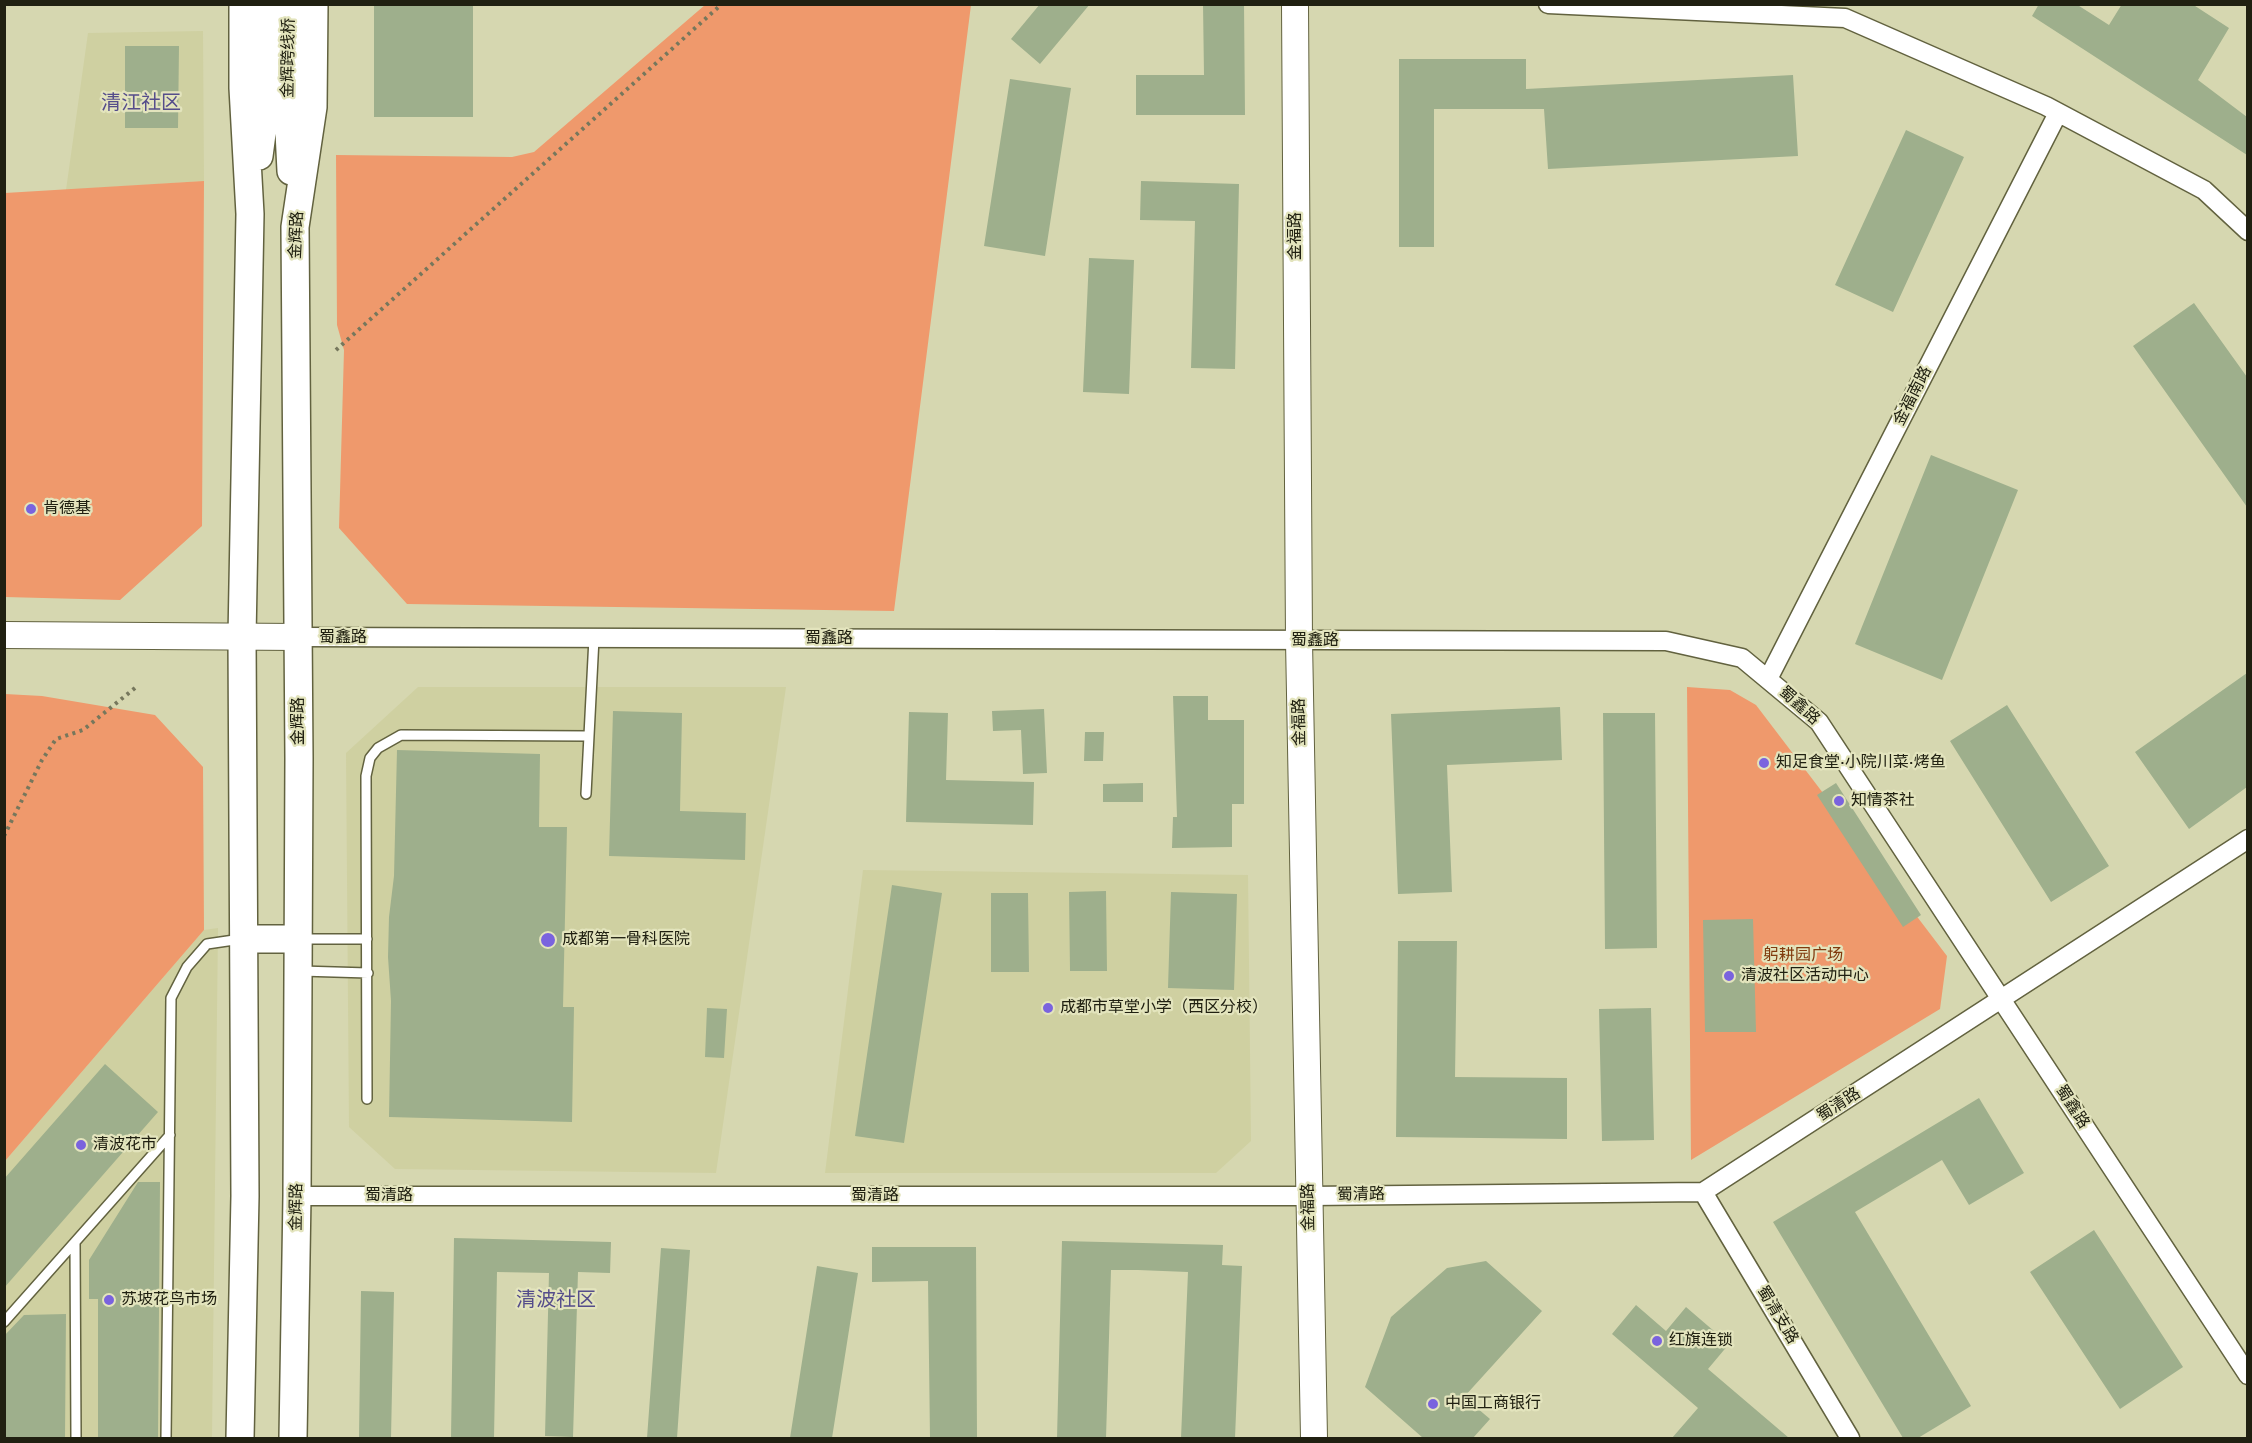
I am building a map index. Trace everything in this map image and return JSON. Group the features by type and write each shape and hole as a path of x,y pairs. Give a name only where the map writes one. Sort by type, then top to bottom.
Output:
{"main road":[{"path":"240,1438 245,1196 242,637 250,214 243,88 243,4"},
{"name":"金辉跨线桥","path":"250,214 268,89 268,4"},
{"name":"金辉跨线桥","path":"290,4 288,112 295,227"},
{"name":"金辉路","path":"293,1438 297,1196 299,638 295,227 313,106 314,4"},
{"path":"244,939 298,939"}],"street":[{"name":"金福路","path":"1295,4 1299,641 1314,1438"},
{"path":"1548,4 1845,18 2058,113 2204,190 2247,231"},
{"name":"金福南路","path":"1768,679 2058,113"},
{"name":"蜀鑫路","path":"4,635 299,638 1666,641 1742,658 1819,722 2247,1375"},
{"name":"蜀清路","path":"297,1196 1309,1196 1703,1192 2247,839"},
{"name":"蜀清支路","path":"1703,1192 1850,1438"}],"lane":[{"path":"586,794 594,638"},
{"path":"367,1099 366,776 370,758 378,748 401,735 589,736"},
{"path":"166,1438 171,998 187,967 207,944 244,939"},
{"path":"298,939 368,939"},
{"path":"298,971 368,974"},
{"path":"4,1322 170,1136"},
{"path":"75,1242 76,1438"}],"path":[{"path":"336,350 722,4"},
{"path":"4,836 42,760 56,739 83,730 135,688"}],"shaded area":[{"path":"203,31 204,181 66,190 88,33"},
{"name":"成都第一骨科医院","path":"418,687 786,687 716,1173 395,1169 349,1127 346,753"},
{"name":"成都市草堂小学（西区分校）","path":"863,870 1248,875 1251,1141 1216,1173 825,1173"},
{"name":"苏坡花鸟市场","path":"218,928 212,1438 5,1438 5,1161 204,930"}],"green space":[{"path":"705,5 971,5 894,611 407,604 339,528 344,350 337,325 336,155 512,157 534,152"},
{"path":"204,181 202,526 120,600 5,597 5,193"},
{"name":"躬耕园广场","path":"1687,687 1730,690 1756,705 1947,956 1940,1009 1691,1160"},
{"path":"5,694 42,696 155,715 203,767 204,930 5,1161"}],"building":[{"path":"374,4 473,4 473,117 374,117"},
{"path":"1040,4 1090,4 1040,64 1011,39"},
{"path":"1203,4 1244,4 1245,115 1136,115 1136,75 1204,75"},
{"path":"2039,4 2076,4 2109,25 2122,4 2192,4 2229,28 2198,80 2247,117 2247,155 2032,16"},
{"path":"125,46 179,46 178,128 125,128"},
{"path":"1399,59 1526,59 1526,89 1793,75 1798,156 1548,169 1544,109 1434,109 1434,247 1399,247"},
{"path":"1010,79 1071,88 1045,256 984,246"},
{"path":"1906,130 1964,157 1893,312 1835,285"},
{"path":"1141,181 1239,184 1235,369 1191,368 1195,221 1140,220"},
{"path":"1089,258 1134,260 1129,394 1083,392"},
{"path":"2194,303 2247,377 2247,507 2133,346"},
{"path":"1931,455 2018,490 1942,680 1855,644"},
{"path":"2247,673 2247,787 2189,829 2135,752"},
{"path":"1173,696 1208,696 1208,720 1244,720 1244,804 1232,804 1232,847 1172,848 1173,817 1177,817"},
{"path":"2007,705 2109,866 2051,902 1950,741"},
{"path":"1560,707 1562,760 1447,765 1452,892 1398,894 1391,714"},
{"path":"1044,709 1047,773 1023,774 1021,730 993,731 992,711"},
{"path":"613,711 682,713 680,811 746,813 745,860 609,856"},
{"path":"909,712 948,713 946,780 1034,782 1033,825 906,822"},
{"path":"1603,713 1655,713 1657,948 1605,949"},
{"path":"1085,732 1104,732 1103,761 1084,761"},
{"path":"397,750 540,754 539,827 567,827 563,1007 574,1007 572,1122 389,1117 391,1001 388,957 389,917 394,876"},
{"path":"1143,783 1143,802 1103,802 1103,784"},
{"path":"1836,783 1921,915 1903,927 1817,795"},
{"path":"892,885 942,893 904,1143 855,1136"},
{"path":"1106,891 1107,971 1070,971 1069,892"},
{"path":"1171,892 1237,894 1234,990 1168,988"},
{"path":"991,893 1028,893 1029,972 991,972"},
{"name":"清波社区活动中心","path":"1753,919 1756,1032 1705,1032 1703,920"},
{"path":"1398,941 1457,941 1455,1077 1567,1078 1567,1139 1396,1137"},
{"path":"707,1008 727,1009 724,1058 705,1057"},
{"path":"1651,1008 1654,1140 1602,1141 1599,1009"},
{"name":"清波花市","path":"105,1064 158,1112 4,1288 4,1179"},
{"path":"1979,1098 2024,1173 1969,1205 1942,1160 1855,1212 1971,1406 1918,1438 1903,1438 1773,1222"},
{"path":"138,1182 160,1182 158,1438 98,1438 98,1299 89,1299 89,1260"},
{"path":"2094,1230 2183,1367 2120,1409 2030,1272"},
{"path":"454,1238 611,1242 610,1273 578,1272 573,1437 545,1436 549,1273 497,1272 494,1438 451,1438"},
{"path":"1062,1241 1223,1245 1222,1265 1242,1266 1235,1438 1181,1438 1188,1272 1111,1270 1106,1438 1057,1438"},
{"path":"872,1247 976,1247 977,1438 930,1438 928,1281 872,1282"},
{"path":"661,1248 690,1250 677,1438 647,1438"},
{"path":"1486,1261 1542,1311 1464,1397 1490,1419 1473,1438 1423,1438 1365,1387 1391,1317 1447,1268"},
{"path":"817,1266 858,1273 832,1438 790,1438"},
{"path":"361,1291 394,1292 391,1438 359,1438"},
{"path":"1636,1305 1666,1331 1686,1307 1729,1344 1708,1369 1789,1438 1672,1438 1698,1408 1612,1334"},
{"path":"66,1314 65,1438 4,1438 4,1336 24,1315"}],"place":[{"name":"肯德基","path":"31,509"},
{"name":"知足食堂·小院川菜·烤鱼","path":"1764,763"},
{"name":"知情茶社","path":"1839,801"},
{"name":"成都第一骨科医院","path":"548,940"},
{"name":"清波社区活动中心","path":"1729,976"},
{"name":"成都市草堂小学（西区分校）","path":"1048,1008"},
{"name":"清波花市","path":"81,1145"},
{"name":"苏坡花鸟市场","path":"109,1300"},
{"name":"红旗连锁","path":"1657,1341"},
{"name":"中国工商银行","path":"1433,1404"}],"district":[{"name":"清江社区","path":"141,104"},
{"name":"清波社区","path":"556,1301"}]}
